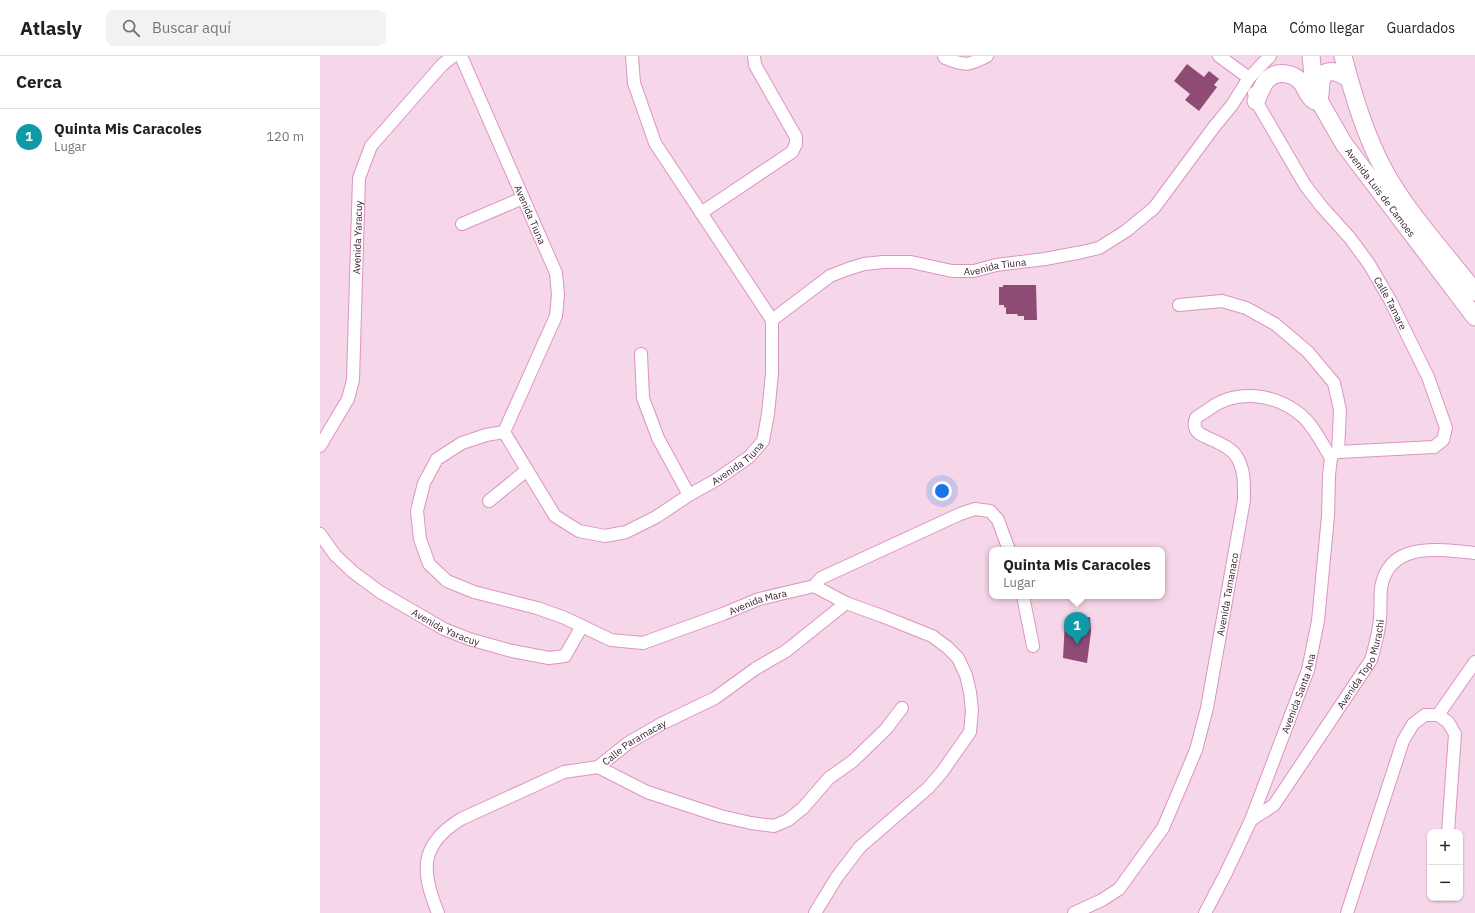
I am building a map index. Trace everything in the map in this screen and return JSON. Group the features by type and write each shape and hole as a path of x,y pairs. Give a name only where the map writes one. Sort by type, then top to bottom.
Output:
{"street":[{"name":"Avenida Yaracuy","path":"320,446 348,399 353,380 359,178 365,159 371,146 388,124 442,65 453,56"},
{"name":"Avenida Tiuna","path":"461,56 556,273 558,295 556,316 504,432 555,516 579,531 604,536 626,532 656,517 716,480 749,457 762,441 768,414 772,373 772,320 830,276 864,264 883,262 911,262 952,271 974,271 1099,248 1126,231 1154,208 1232,105 1249,78 1270,56"},
{"path":"632,56 634,84 655,143 772,320"},
{"path":"700,212 792,152 796,144 796,137 755,65 754,56"},
{"path":"944,56 945,58 961,64 972,64 987,56"},
{"path":"1219,56 1249,78"},
{"name":"Avenida Luis de Camoes","path":"1310,56 1314,85 1321,104 1344,144 1475,317"},
{"name":"Avenida Luis de Camoes","path":"1343,56 1349,79 1372,143 1384,170 1409,209 1475,292"},
{"path":"1321,104 1320,88 1322,78 1325,73 1333,71 1349,79"},
{"path":"1256,101 1263,85 1269,78 1274,75 1287,74 1297,78 1302,83 1311,99 1321,104"},
{"name":"Calle Tamare","path":"1249,78 1256,101 1305,185 1322,207 1350,238 1369,264 1390,300 1428,377 1446,428 1443,440 1434,447 1334,455"},
{"path":"462,224 523,198"},
{"name":"Avenida Santa Ana","path":"1179,305 1222,301 1246,308 1275,324 1308,352 1334,383 1340,410 1334,455 1329,475 1328,516 1318,621 1308,670 1251,820 1205,913"},
{"path":"641,354 643,398 658,438 690,495"},
{"name":"Avenida Tamanaco","path":"1074,913 1102,900 1119,889 1163,828 1196,750 1207,708 1220,628 1244,500 1244,477 1237,458 1227,448 1197,432 1194,426 1196,418 1226,399 1242,396 1257,396 1272,400 1287,406 1302,416 1334,455"},
{"name":"Avenida Mara","path":"504,432 486,434 462,443 437,459 424,483 417,511 420,539 430,564 447,581 474,592 536,608 565,618 612,640 643,643 723,614 759,599 814,586"},
{"path":"489,501 527,470"},
{"path":"815,913 837,877 860,847 928,788 942,772 970,732 972,711 966,675 958,658 947,647 932,636 846,603 814,586 821,578 975,509 990,511 998,520 1008,547"},
{"name":"Avenida Yaracuy","path":"320,534 335,555 353,572 380,592 425,619 444,629 469,639 512,651 549,658 565,656 582,626"},
{"name":"Avenida Topo Murachí","path":"1251,820 1274,805 1371,660 1377,642 1380,620 1381,589 1385,573 1396,561 1410,552 1424,550 1475,553"},
{"path":"1024,599 1033,646"},
{"name":"Calle Paramacay","path":"438,913 428,885 426,872 428,857 433,844 440,833 461,819 564,772 598,767 628,743 662,724 715,698 755,669 786,651 846,603"},
{"path":"1438,715 1475,662"},
{"path":"598,767 646,792 720,816 751,823 774,826 788,820 803,808 829,778 853,760 886,728 902,708"},
{"path":"1347,913 1403,741 1413,724 1425,715 1438,715 1448,722 1455,734 1448,829"}],"building":[{"path":"1187,64 1204,77 1209,71 1219,79 1214,85 1217,87 1199,111 1185,100 1190,94 1174,81"},
{"path":"1003,285 1036,285 1037,320 1024,320 1024,316 1018,316 1017,314 1006,314 1006,307 1004,308 1004,305 999,305 999,287 1003,287"},
{"path":"1090,617 1091,632 1087,663 1063,658 1065,620"}],"place":[{"name":"Quinta Mis Caracoles","path":"1077,645"}]}
